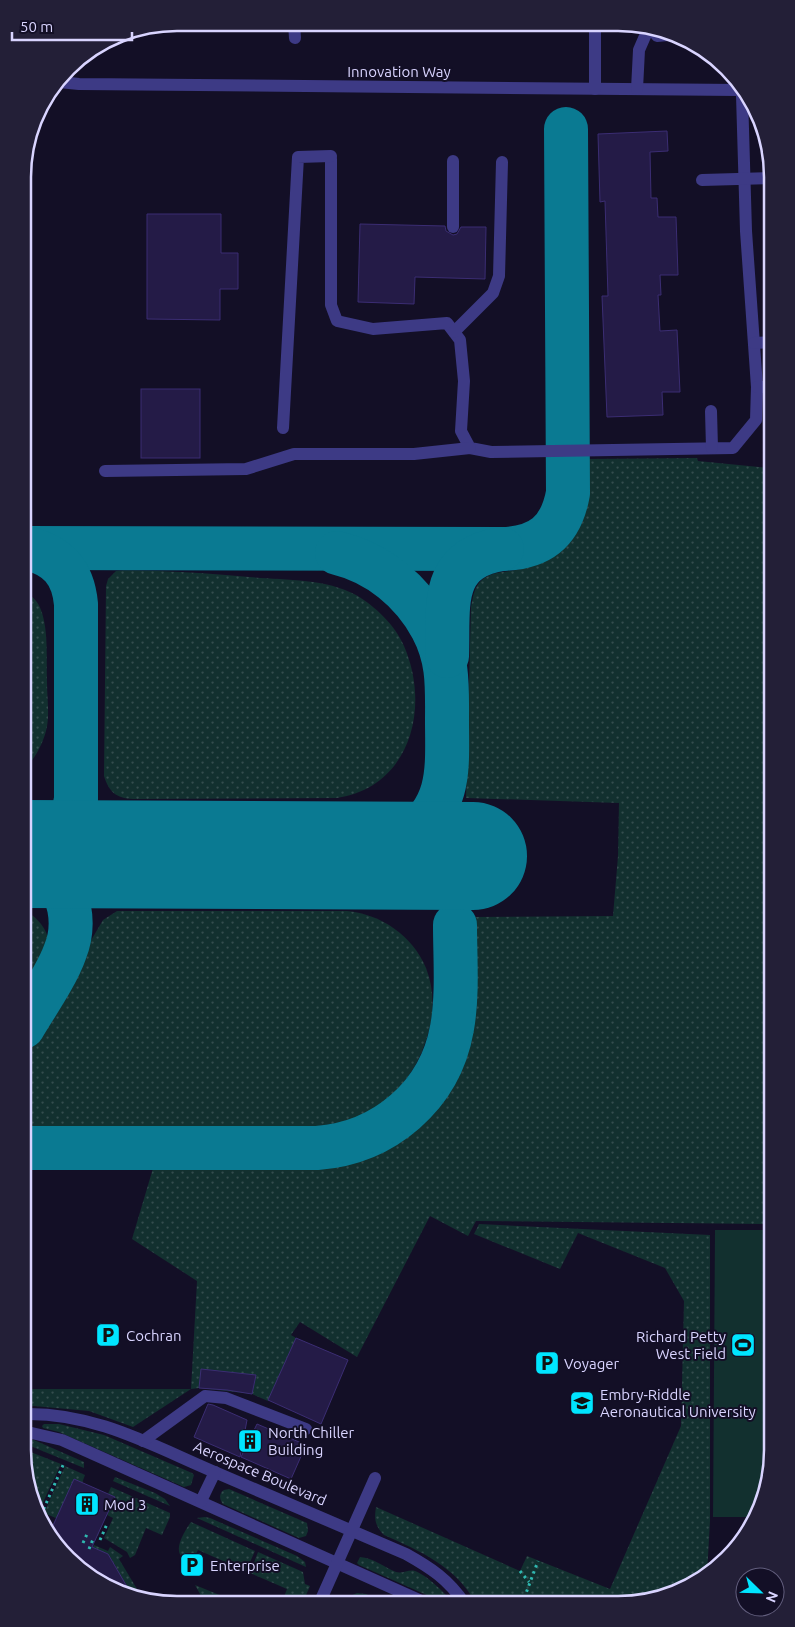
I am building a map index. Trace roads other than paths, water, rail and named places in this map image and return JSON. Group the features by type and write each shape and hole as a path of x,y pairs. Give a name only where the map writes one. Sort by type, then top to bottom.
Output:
{"street":[{"path":"295,31 295,38"},
{"path":"595,89 596,31"},
{"path":"637,89 639,50 647,34"},
{"name":"Innovation Way","path":"67,83 734,90"},
{"path":"105,471 246,469 294,454 414,454 470,448 491,452 733,448 756,420 757,387 742,101"},
{"path":"283,428 298,157 331,157 331,305 337,321 373,329 447,323 460,340 464,382 461,431 470,448"},
{"path":"453,161 453,226"},
{"path":"454,332 493,294 499,276 502,162"},
{"path":"702,180 764,178"},
{"path":"754,343 764,342"},
{"path":"757,387 764,387"},
{"path":"711,411 712,448"},
{"path":"143,1441 205,1396 226,1398 306,1429"},
{"name":"Aerospace Boulevard","path":"31,1414 59,1416 97,1423 143,1441 406,1554 436,1571 455,1589 459,1596"},
{"path":"31,1433 62,1440 411,1596"},
{"path":"201,1501 214,1472"},
{"path":"322,1596 375,1478"}],"place":[{"name":"Cochran","path":"108,1335"},
{"name":"Richard Petty West Field","path":"743,1345"},
{"name":"Voyager","path":"547,1363"},
{"name":"Embry-Riddle Aeronautical University","path":"582,1403"},
{"name":"North Chiller Building","path":"250,1441"},
{"name":"Mod 3","path":"87,1504"},
{"name":"Enterprise","path":"192,1565"}]}
